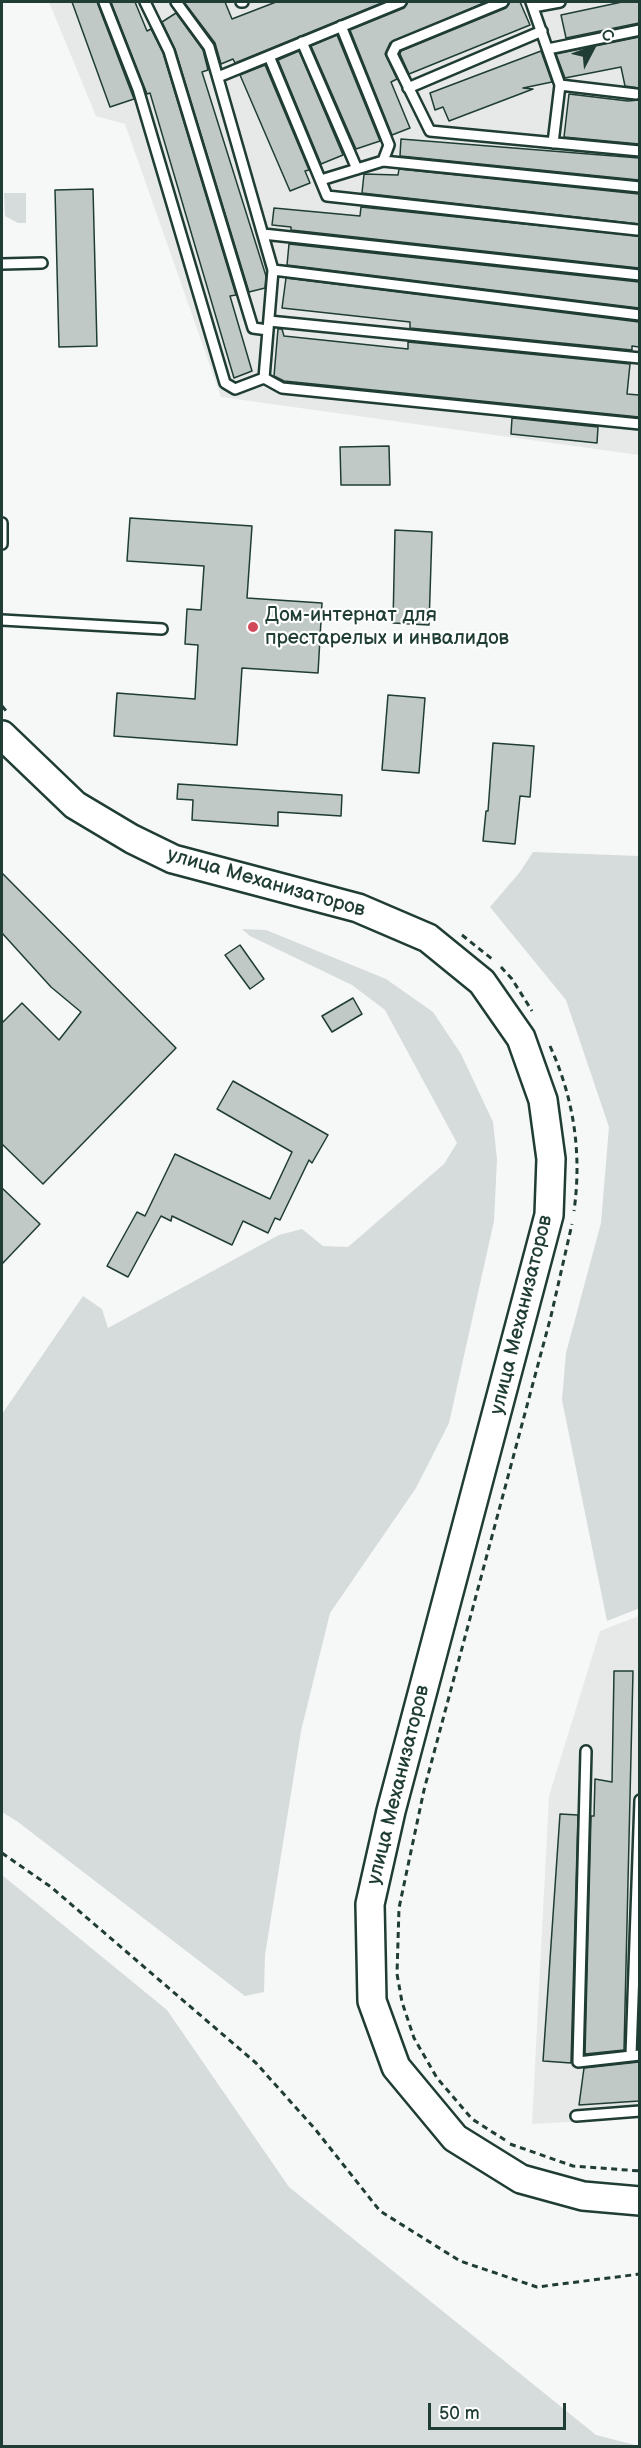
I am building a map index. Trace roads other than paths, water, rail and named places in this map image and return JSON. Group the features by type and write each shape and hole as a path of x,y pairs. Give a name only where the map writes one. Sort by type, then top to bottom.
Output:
{"main road":[{"name":"улица Механизаторов","path":"5,724 75,805 132,839 173,859 358,908 428,938 482,982 521,1038 543,1100 552,1159 549,1215 391,1811 370,1904 372,2001 396,2067 455,2138 521,2179 583,2196 639,2201"}],"lane":[{"path":"104,2 138,89 225,383 235,389 264,378 282,388 639,424"},
{"path":"145,2 169,51 253,328 269,325 639,358"},
{"path":"176,2 209,47 273,270 264,378"},
{"path":"218,77 400,2"},
{"path":"503,2 396,46 392,54 430,131 639,151"},
{"path":"553,143 561,85 532,4 560,2"},
{"path":"341,26 389,146 383,161"},
{"path":"548,49 639,30"},
{"path":"408,88 542,31"},
{"path":"302,42 357,169"},
{"path":"269,56 327,196 637,230"},
{"path":"561,85 636,94"},
{"path":"321,180 383,161 639,188"},
{"path":"263,234 639,275"},
{"path":"2,264 42,263"},
{"path":"273,270 639,315"},
{"path":"2,523 2,544"},
{"path":"2,620 162,629"},
{"path":"586,1751 578,2062 635,2055 639,1800"},
{"path":"576,2116 639,2111"}],"place":[{"name":"Дом-интернат для престарелых и инвалидов","path":"253,627"}]}
